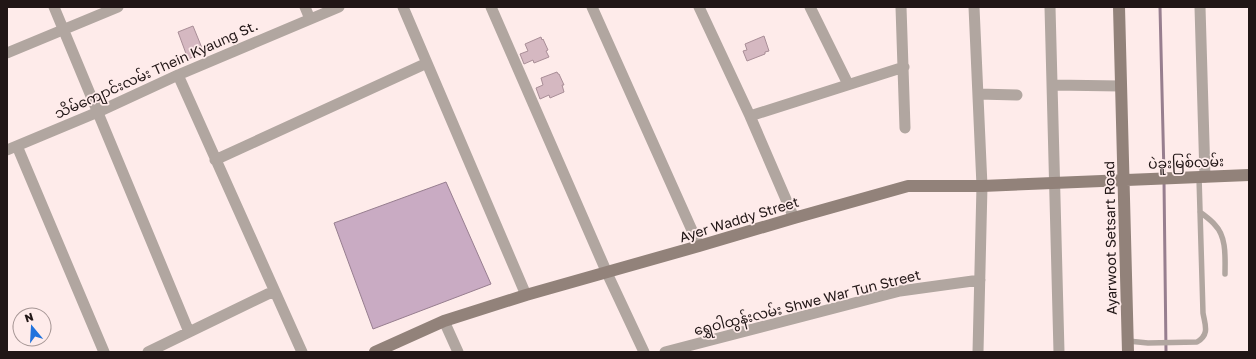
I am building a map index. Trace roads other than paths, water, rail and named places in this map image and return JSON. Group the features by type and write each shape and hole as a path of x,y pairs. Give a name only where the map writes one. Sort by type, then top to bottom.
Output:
{"street":[{"path":"54,7 190,332"},
{"path":"7,53 118,7"},
{"path":"305,7 310,19"},
{"name":"သိမ်ကျောင်းလမ်း Thein Kyaung St.","path":"12,148 98,112 178,75 339,7"},
{"path":"403,7 526,295"},
{"path":"491,7 607,273 644,352"},
{"path":"592,7 699,246"},
{"path":"700,7 750,116 794,218"},
{"path":"810,7 848,84"},
{"path":"901,7 905,128"},
{"path":"974,7 982,186 978,352"},
{"path":"1050,7 1059,352"},
{"name":"Ayarwoot Setsart Road","path":"1119,7 1128,346"},
{"path":"1200,7 1202,177"},
{"path":"215,160 427,63"},
{"path":"750,116 904,67"},
{"path":"178,75 302,352"},
{"path":"1053,85 1121,86"},
{"path":"978,94 1017,95"},
{"path":"12,148 104,352"},
{"name":"ပဲခူးမြစ်လမ်း","path":"1124,180 1249,175"},
{"name":"Ayer Waddy Street","path":"375,352 444,321 526,295 908,186 982,186 1124,180"},
{"name":"ရွှေဝါထွန်းလမ်း Shwe War Tun Street","path":"665,352 900,291 980,280"},
{"path":"148,352 274,291"},
{"path":"444,321 458,352"}],"lane":[{"path":"1128,346 1148,343 1197,342 1203,339 1206,332 1203,313 1200,212 1202,177"},
{"path":"1200,212 1219,229 1224,248 1224,274"}],"waterway":[{"path":"1160,7 1164,175"},
{"path":"1164,181 1166,352"}]}
